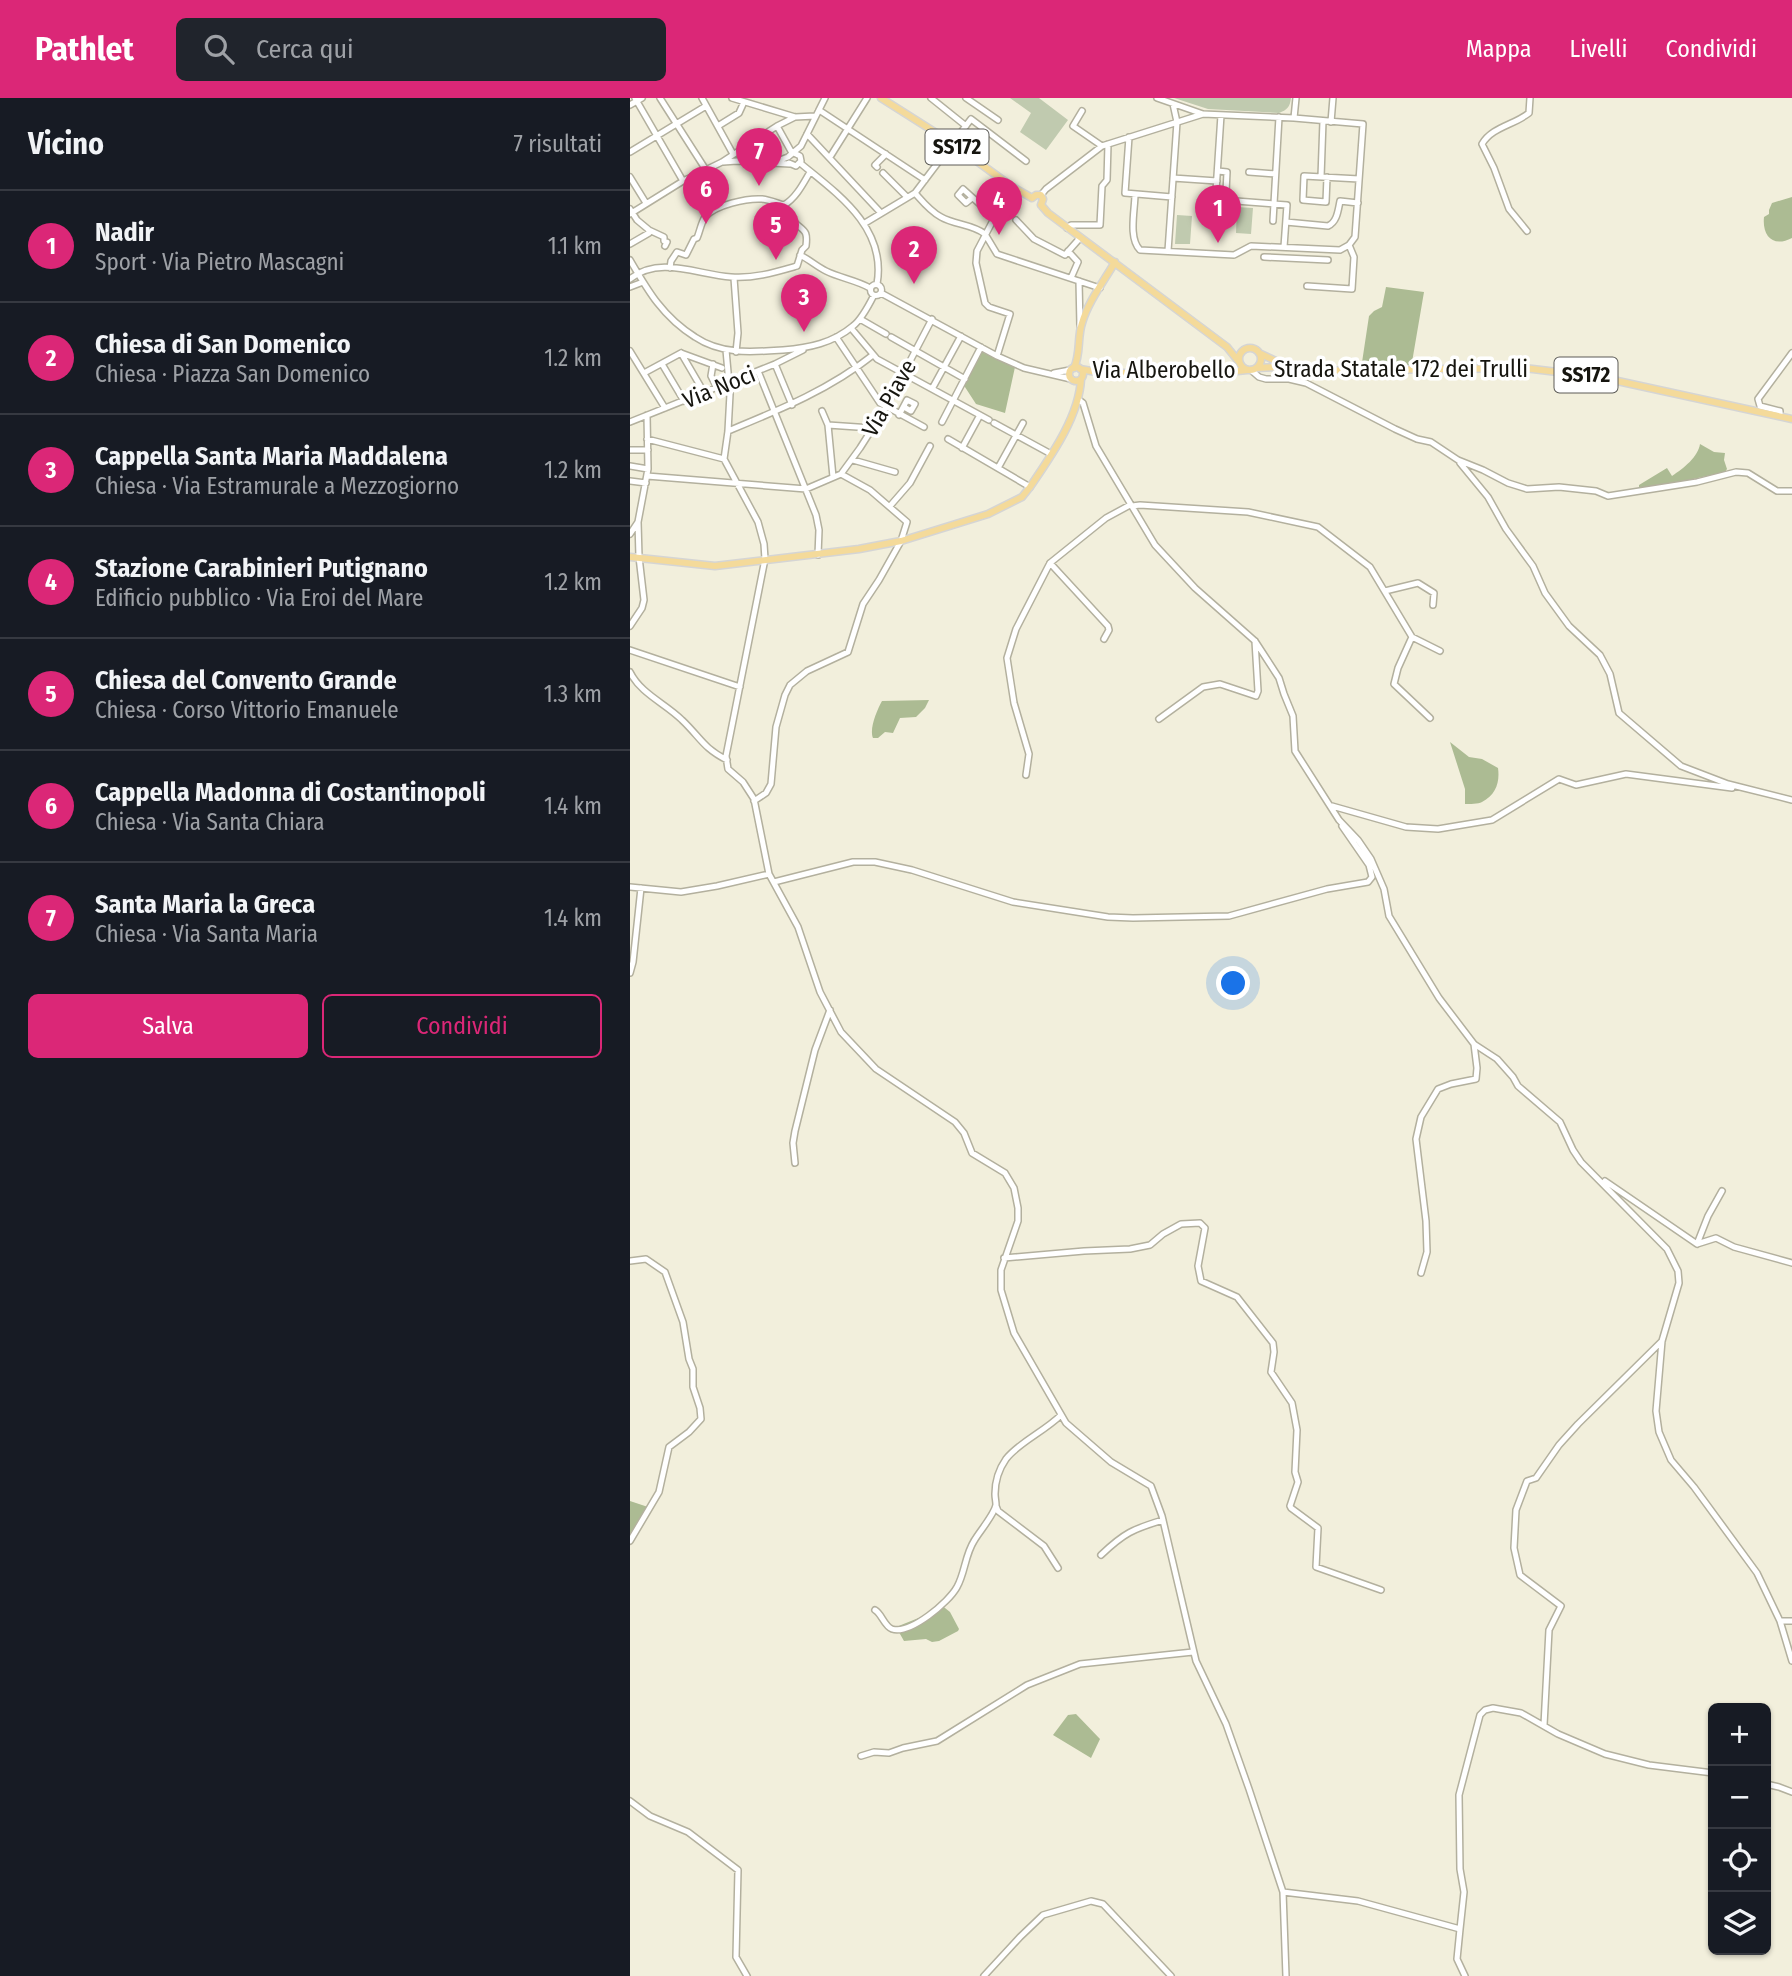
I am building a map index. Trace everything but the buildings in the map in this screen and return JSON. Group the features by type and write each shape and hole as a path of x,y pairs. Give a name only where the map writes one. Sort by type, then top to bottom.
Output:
{"main road":[{"name":"SS172","path":"881,98 1032,198 1033,205 1041,205 1048,214 1227,347"},
{"path":"1032,198 1041,195 1041,205"},
{"path":"630,557 715,566 859,549 901,541 988,514 1022,497 1051,454 1079,397 1076,375 1080,328 1115,262"},
{"path":"1227,347 1253,348 1256,365"},
{"path":"1227,347 1242,368 1256,365 1263,356 1297,371"},
{"path":"1216,373 1230,369 1245,349"},
{"name":"Via Alberobello","path":"1076,375 1216,373 1256,365"},
{"name":"Strada Statale 172 dei Trulli","path":"1256,365 1297,371 1524,368 1599,377 1792,419"}],"street":[{"path":"660,98 706,170"},
{"path":"702,98 733,154"},
{"path":"732,98 795,117"},
{"path":"722,162 775,162 793,157 825,98"},
{"path":"830,157 867,98"},
{"path":"931,98 965,126"},
{"path":"966,98 998,120"},
{"path":"1135,194 1133,238 1140,250 1234,255 1251,246 1340,250 1349,245 1355,237 1363,124 1203,114 1157,98"},
{"path":"1294,118 1296,98"},
{"path":"1331,122 1333,98"},
{"path":"1527,231 1509,209 1482,144 1483,140 1497,130 1529,113 1530,98"},
{"path":"630,105 638,99 657,136 707,215"},
{"path":"718,126 739,113 748,102"},
{"path":"1168,251 1177,122 1173,104"},
{"path":"630,152 706,106"},
{"path":"864,223 915,192 978,107"},
{"path":"1082,111 1073,126 1105,145"},
{"path":"977,123 986,112"},
{"path":"665,246 667,242 664,237 647,233 631,212 678,188 685,181 722,162 795,117 817,113 847,128 925,180"},
{"path":"1041,195 1054,182 1105,145 1203,114"},
{"path":"1218,171 1227,172 1226,192 1216,191 1221,115"},
{"path":"1273,220 1279,117"},
{"path":"971,119 1026,161"},
{"path":"1323,121 1324,177 1326,202 1303,200 1304,176 1324,177 1359,179"},
{"path":"777,127 796,166 800,163"},
{"path":"807,134 881,213"},
{"path":"1129,137 1125,193 1172,197"},
{"path":"1067,228 1072,225 1100,226 1101,186 1107,180 1105,145"},
{"path":"877,167 875,165 886,154"},
{"path":"793,157 864,223 878,260 877,284"},
{"path":"784,205 793,198 810,172"},
{"path":"1249,172 1275,174"},
{"path":"883,173 907,197"},
{"path":"630,177 646,203"},
{"path":"1173,178 1217,181"},
{"path":"998,356 1010,314 989,307 982,298 976,262 977,251 1011,186"},
{"path":"915,192 943,219 978,229 985,234 997,254 1100,288"},
{"path":"972,198 995,217"},
{"path":"630,279 653,268 734,278 776,273 797,266 806,246 807,235 791,218 784,205 761,199 747,200 707,215 686,255 677,252 670,268"},
{"path":"1236,201 1287,205 1284,247"},
{"path":"1286,222 1328,226 1336,219 1340,201 1358,203"},
{"path":"1016,220 1034,239 1065,255 1080,238"},
{"path":"630,244 647,233"},
{"path":"1307,286 1352,289 1354,257 1349,245"},
{"path":"1312,249 1312,260"},
{"path":"1068,251 1078,262 1071,278"},
{"path":"800,255 825,271 870,288 870,291 932,319 1024,368 1076,375"},
{"path":"1264,257 1328,260"},
{"path":"630,260 664,312 697,339 736,352 805,348 836,337 860,319 881,288 877,284"},
{"path":"734,278 738,333 736,352"},
{"path":"1079,281 1080,328"},
{"path":"630,287 643,282"},
{"path":"870,288 877,284"},
{"path":"860,319 965,379"},
{"name":"Via Piave","path":"841,474 853,460 886,407 932,319"},
{"path":"851,328 873,355 1051,454"},
{"path":"932,389 961,336"},
{"path":"836,337 880,403 924,427"},
{"path":"942,422 981,347"},
{"name":"Via Noci","path":"630,422 705,394 805,348"},
{"path":"726,350 730,381 724,459 758,522 765,559 727,760 728,769 743,782 754,801 769,874 797,927 820,992 841,1032 876,1069 955,1122 964,1133 972,1153 1005,1173 1010,1179 1018,1208 1018,1222 1001,1270 1009,1322 1061,1415 1075,1432 1111,1462 1151,1486 1163,1520 1193,1651 1226,1724 1283,1892 1286,1976"},
{"path":"630,351 665,408"},
{"path":"644,373 681,353 722,368"},
{"path":"681,353 705,394"},
{"path":"1780,416 1780,411 1760,406 1758,399 1792,353"},
{"path":"728,431 805,399 873,355"},
{"path":"662,364 684,401"},
{"path":"713,364 711,376 717,388"},
{"path":"775,364 792,405"},
{"path":"1256,365 1259,377 1306,383 1395,429 1431,442 1458,460 1527,489 1559,487 1596,491 1608,496 1697,482 1736,472 1748,473 1777,491 1792,491"},
{"path":"1256,365 1272,378"},
{"path":"758,371 816,515 819,530 818,555"},
{"path":"774,882 853,862 875,862 912,870 1013,902 1108,917 1133,918 1229,916 1327,889 1368,882 1372,877 1369,865 1344,831 1332,806 1295,751 1293,716 1279,678 1255,641 1195,588 1155,545 1096,446 1079,397"},
{"path":"899,415 904,407"},
{"path":"822,411 828,425 833,477"},
{"path":"630,626 645,600 639,557 638,522 648,472 647,415"},
{"path":"962,447 980,415"},
{"path":"998,468 1023,423"},
{"path":"828,425 872,428"},
{"path":"647,439 724,459"},
{"path":"948,439 1030,487"},
{"path":"890,506 910,483 930,446"},
{"path":"630,450 648,450"},
{"path":"853,460 895,471"},
{"path":"1458,460 1488,497 1506,529 1533,566 1545,593 1569,626 1600,655 1610,674 1619,713 1681,766 1728,784 1792,800"},
{"path":"630,466 648,472 738,484 806,489 841,474 870,490 907,522 901,541 863,604 848,652 807,671 790,685 776,727 771,784 765,793 754,801"},
{"path":"630,481 646,483"},
{"path":"1026,775 1028,754 1013,703 1007,658 1016,629 1050,563 1106,518 1130,505 1248,512 1318,527 1370,567 1412,637 1440,651"},
{"path":"630,534 638,522"},
{"path":"1050,563 1108,626 1110,631 1104,639"},
{"path":"1385,591 1418,583 1434,593 1433,605"},
{"path":"1412,637 1394,684 1430,718"},
{"path":"1159,719 1202,687 1220,684 1256,696 1255,641"},
{"path":"630,650 740,687"},
{"path":"630,672 641,689 684,722 705,747 727,760"},
{"path":"1332,806 1406,827 1438,829 1492,820 1559,779 1576,785 1626,774 1756,792"},
{"path":"1339,820 1371,859 1381,880 1389,916 1439,998 1474,1044 1497,1059 1518,1086 1560,1122 1573,1150 1591,1172 1668,1249 1674,1260 1679,1283 1662,1341 1656,1411 1659,1432 1671,1460 1757,1573 1780,1621 1792,1661"},
{"path":"630,887 681,892 769,874"},
{"path":"630,972 641,888"},
{"path":"795,1163 795,1131 815,1050 830,1010"},
{"path":"1421,1273 1426,1257 1426,1242 1416,1139 1421,1117 1437,1089 1476,1079 1474,1044"},
{"path":"1591,1172 1697,1244"},
{"path":"1697,1244 1722,1191"},
{"path":"1004,1258 1130,1249 1150,1245 1181,1224 1200,1223 1205,1228 1198,1266 1201,1281 1237,1297 1273,1343 1271,1372 1292,1403 1297,1430 1295,1472 1298,1482 1290,1506 1318,1528 1316,1567 1381,1590"},
{"path":"1697,1244 1716,1238 1734,1247 1792,1263"},
{"path":"630,1261 646,1259 665,1272 683,1322 701,1419 689,1432 668,1447 659,1492 630,1541"},
{"path":"1544,1726 1549,1630 1561,1606 1520,1576 1514,1548 1516,1510 1527,1481 1536,1478 1578,1424 1662,1341"},
{"path":"1058,1568 1044,1546 998,1511 995,1493 997,1474 1007,1458 1061,1415"},
{"path":"874,1610 879,1612 888,1628 895,1630 905,1628 935,1611 957,1587 972,1544 996,1506"},
{"path":"1101,1555 1132,1529 1163,1520"},
{"path":"1780,1621 1792,1621"},
{"path":"861,1756 874,1752 889,1753 937,1741 1027,1685 1080,1664 1193,1651"},
{"path":"1465,1976 1457,1959 1464,1892 1460,1870 1459,1795 1480,1715 1485,1710 1493,1708 1521,1713 1558,1734 1627,1760 1708,1772"},
{"path":"1771,1786 1792,1792"},
{"path":"630,1801 650,1816 688,1832 738,1870 736,1957 747,1976"},
{"path":"1283,1892 1358,1902 1460,1929"},
{"path":"984,1976 1043,1915 1091,1900 1103,1904 1171,1976"}],"green space":[{"path":"1010,98 1039,98 1068,120 1046,150 1020,132 1031,113"},
{"path":"1174,98 1291,98 1288,108 1279,113 1208,109"},
{"path":"1792,197 1792,238 1774,241 1767,235 1764,217 1769,214 1772,203"},
{"path":"1237,207 1253,208 1251,234 1236,233"},
{"path":"1177,215 1192,216 1190,244 1175,244"},
{"path":"1386,287 1424,292 1411,368 1361,369 1369,316 1382,307"},
{"path":"982,352 1015,367 1005,413 976,404 963,384"},
{"path":"1700,444 1714,452 1725,453 1725,472 1639,491 1639,485 1667,468 1672,476 1693,458"},
{"path":"929,700 916,717 900,718 893,733 885,732 878,738 873,738 873,725 882,701"},
{"path":"1450,742 1469,757 1482,759 1498,768 1496,788 1491,796 1482,802 1465,804 1465,789"},
{"path":"630,1501 648,1507 630,1534"},
{"path":"940,1604 950,1612 958,1631 939,1641 904,1641 896,1627 926,1615"},
{"path":"1076,1714 1100,1739 1091,1758 1053,1735 1068,1715"}],"place":[{"name":"Santa Maria la Greca","path":"759,186"},
{"name":"Cappella Madonna di Costantinopoli","path":"706,224"},
{"name":"Stazione Carabinieri Putignano","path":"999,235"},
{"name":"Nadir","path":"1218,243"},
{"name":"Chiesa del Convento Grande","path":"776,260"},
{"name":"Chiesa di San Domenico","path":"914,284"},
{"name":"Cappella Santa Maria Maddalena","path":"804,332"}]}
